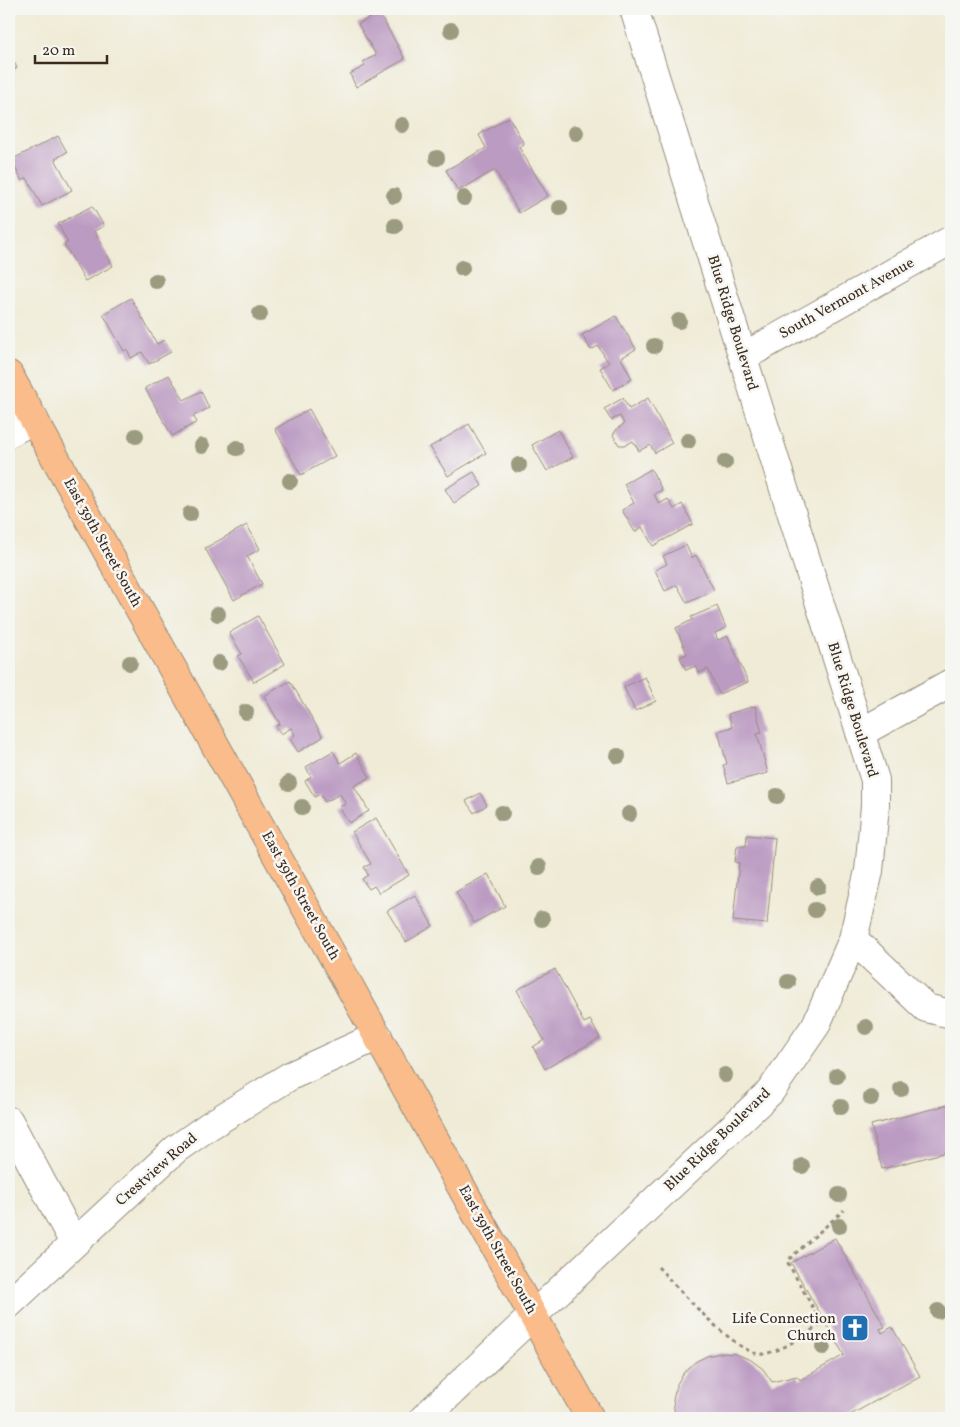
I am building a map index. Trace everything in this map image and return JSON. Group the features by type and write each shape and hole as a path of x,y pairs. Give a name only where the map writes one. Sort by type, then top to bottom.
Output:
{"main road":[{"name":"East 39th Street South","path":"9,375 590,1418"}],"street":[{"name":"Blue Ridge Boulevard","path":"424,1418 770,1092 816,1024 853,939 869,871 875,806 875,780 634,9"},
{"name":"South Vermont Avenue","path":"743,357 951,240"},
{"path":"9,433 34,419"},
{"path":"860,733 951,683"},
{"path":"853,939 926,1008 951,1014"},
{"name":"Crestview Road","path":"9,1304 176,1149 208,1126 290,1076 378,1036"},
{"path":"9,1121 74,1244"}],"path":[{"path":"658,1267 709,1319 740,1346 757,1354 770,1352 822,1324 787,1261 844,1210"}],"building":[{"path":"379,13 405,59 356,87 350,74 365,66 363,62 376,55 358,24"},
{"path":"9,52 17,68 9,73"},
{"path":"509,117 524,144 519,147 548,196 519,213 495,170 458,191 446,170 486,148 479,135"},
{"path":"58,136 67,152 55,159 72,190 42,206 27,178 22,181 11,160"},
{"path":"92,206 104,226 94,231 113,266 85,281 64,244 68,243 58,224"},
{"path":"131,298 157,344 164,340 171,352 149,364 142,352 131,358 127,349 124,351 103,314"},
{"path":"616,316 636,349 621,358 632,379 613,390 600,368 609,363 598,346 591,350 582,335"},
{"path":"169,375 184,400 201,391 209,408 193,416 197,422 172,436 145,388"},
{"path":"623,398 629,409 648,398 672,443 655,453 650,445 639,451 633,441 626,445 619,445 613,435 624,424 620,416 611,420 604,409"},
{"path":"309,409 335,456 301,475 275,429"},
{"path":"469,424 486,453 448,476 430,447"},
{"path":"558,430 573,457 547,471 532,445"},
{"path":"651,469 662,490 654,494 659,504 668,499 674,509 682,504 693,524 653,546 642,527 635,532 622,510 634,503 624,484"},
{"path":"474,472 482,486 454,503 445,489"},
{"path":"247,525 260,549 247,556 262,584 234,600 205,548"},
{"path":"686,545 692,558 696,555 714,590 687,603 677,585 665,591 655,570 667,564 663,556"},
{"path":"717,606 726,628 715,633 718,640 728,636 748,682 719,694 708,669 699,673 696,666 686,670 680,657 687,654 676,628 692,620 691,617"},
{"path":"258,616 285,664 254,682 238,656 242,654 229,633"},
{"path":"645,677 656,701 635,711 624,687"},
{"path":"290,681 323,737 298,752 290,739 295,735 291,728 281,734 276,726 280,724 264,696"},
{"path":"755,706 762,733 757,734 768,773 728,783 723,765 727,764 718,731 732,727 728,714"},
{"path":"333,751 340,763 356,753 370,777 354,786 369,811 349,823 339,807 346,804 340,794 325,802 320,794 315,797 305,781 311,777 306,767"},
{"path":"480,793 487,805 474,813 466,801"},
{"path":"376,818 409,875 379,893 374,886 369,889 362,879 368,875 364,867 371,864 352,832"},
{"path":"747,835 775,838 767,924 733,921 739,863 735,862 737,846 746,846"},
{"path":"488,874 505,906 474,923 456,892"},
{"path":"415,895 433,926 406,942 387,911"},
{"path":"555,969 584,1023 590,1020 600,1038 545,1069 533,1047 544,1040 517,990"},
{"path":"951,1104 951,1151 882,1169 871,1125"},
{"name":"Life Connection Church","path":"835,1238 885,1327 880,1329 882,1333 892,1327 920,1376 845,1418 819,1418 818,1415 813,1418 675,1418 673,1400 677,1384 684,1372 695,1362 707,1356 720,1353 736,1354 751,1360 763,1369 772,1382 797,1376 800,1380 844,1355 791,1263"}],"place":[{"name":"Life Connection Church","path":"855,1328"}]}
